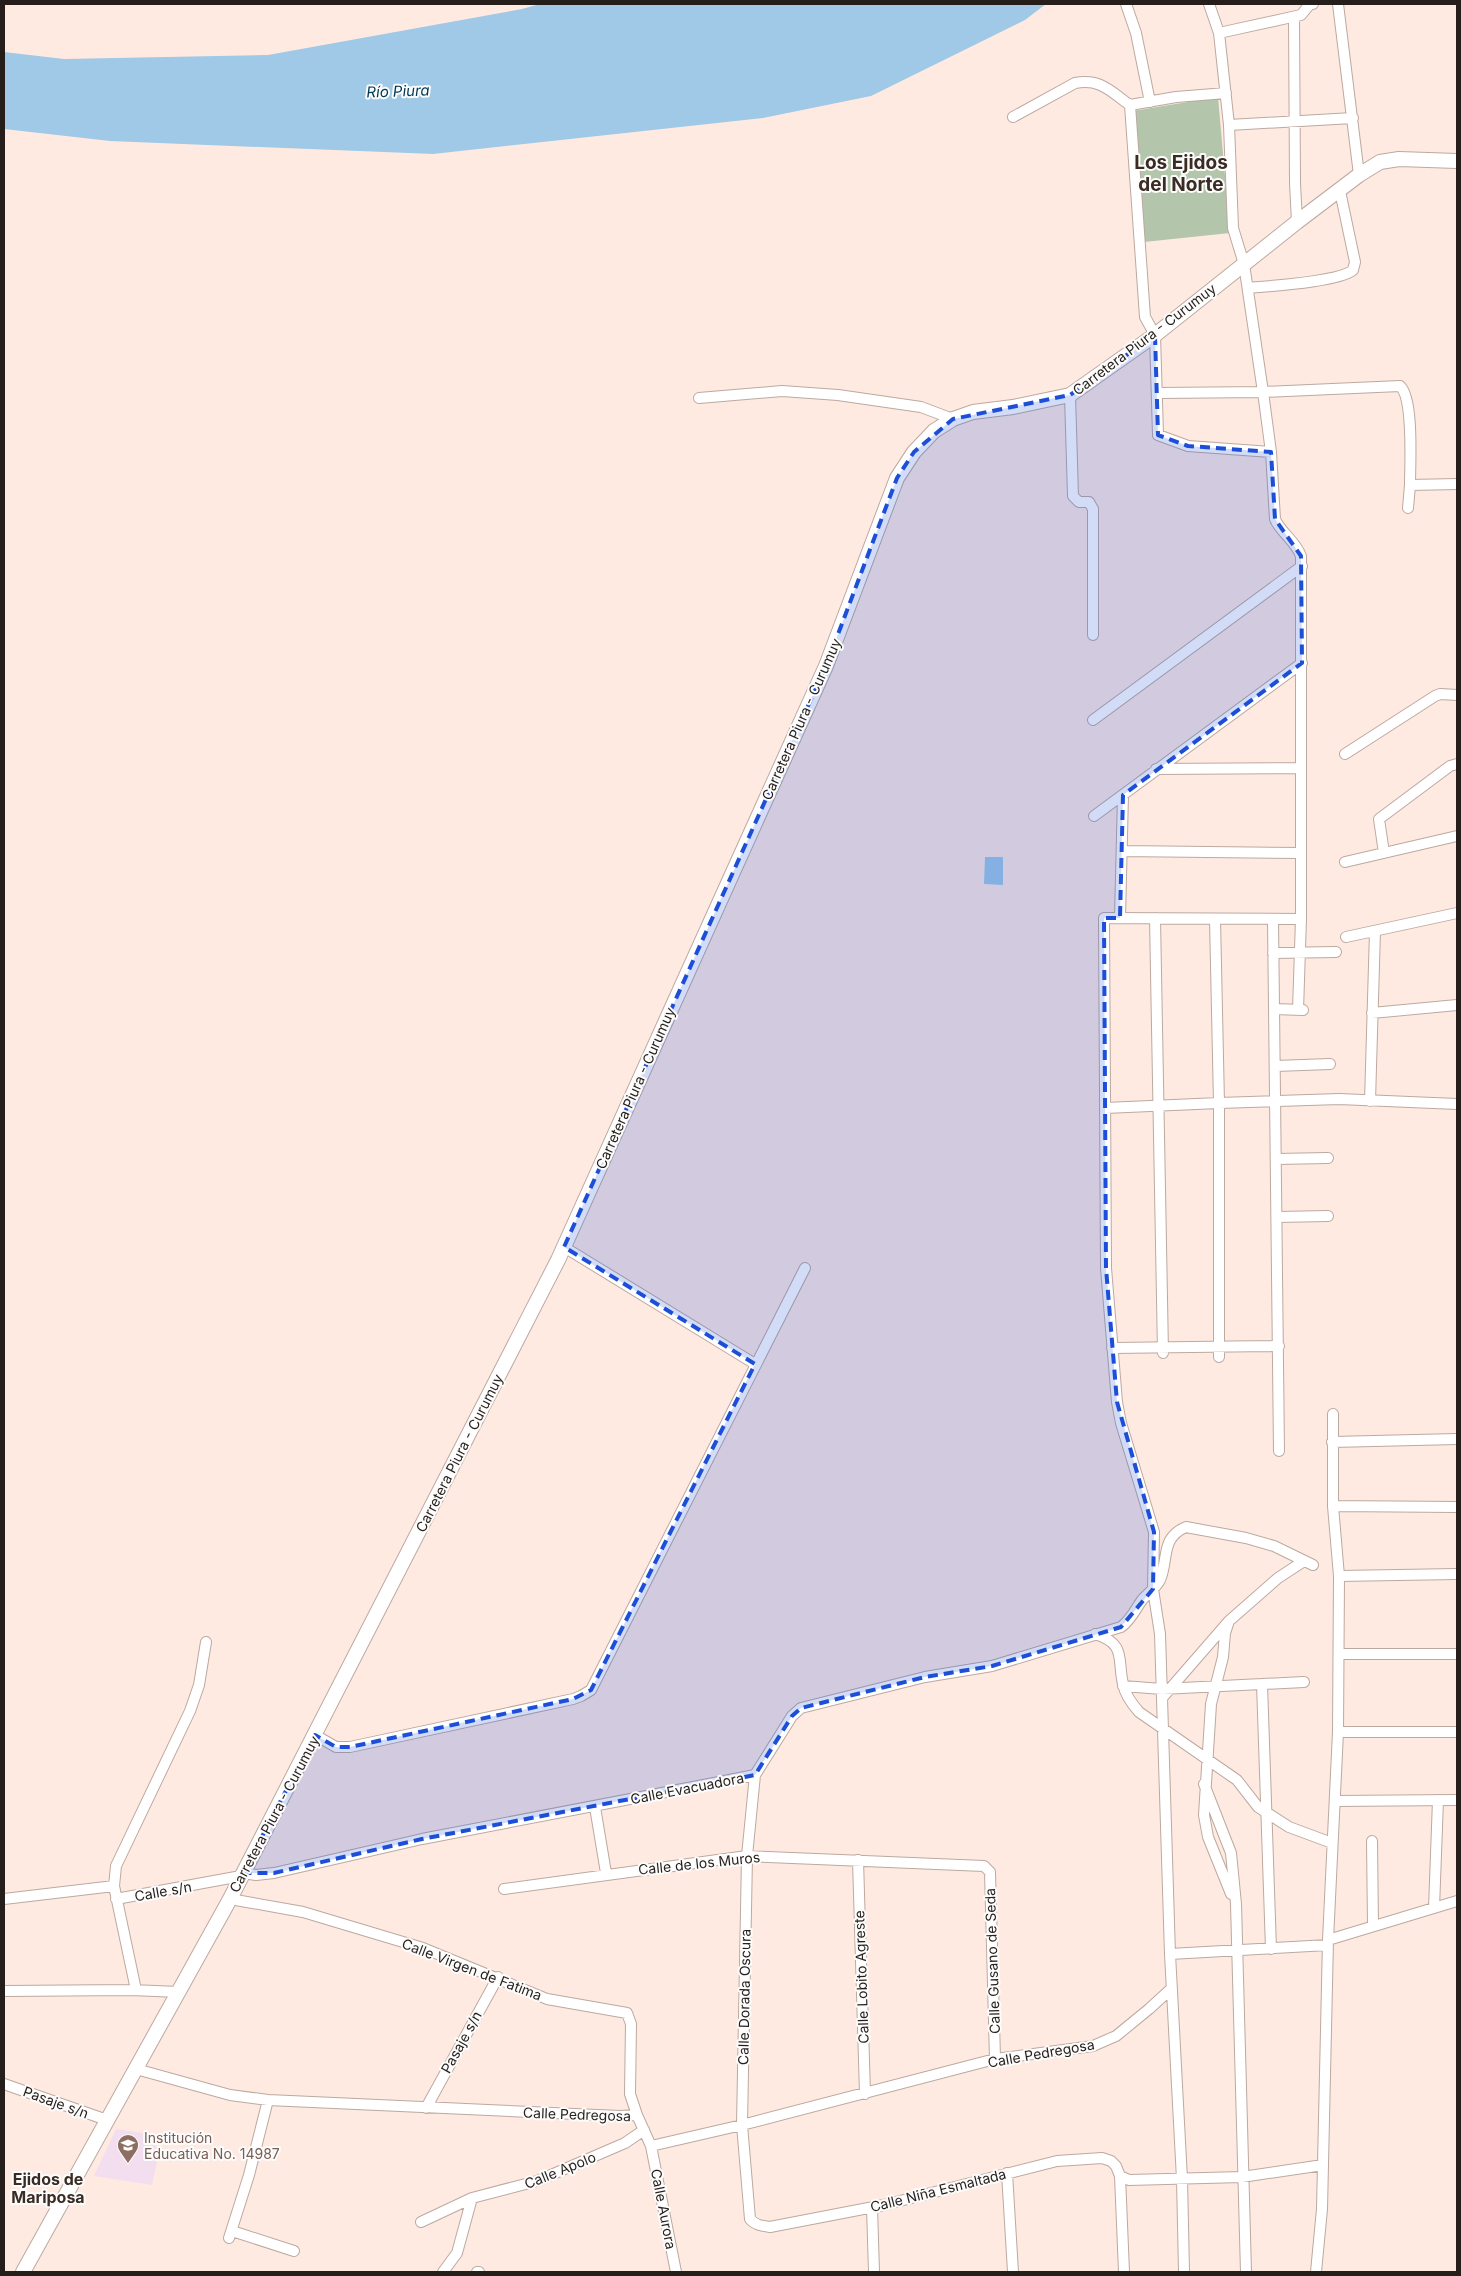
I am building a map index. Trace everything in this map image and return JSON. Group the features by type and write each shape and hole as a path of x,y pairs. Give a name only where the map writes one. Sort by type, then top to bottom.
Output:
{"main road":[{"name":"Carretera Piura - Curumuy","path":"24,2272 230,1899 564,1246 826,666 897,478 914,452 934,430 953,419 973,412 1014,407 1070,395 1156,335 1298,222 1359,175 1380,162 1389,160 1457,161"}],"street":[{"path":"1126,4 1136,33 1150,102"},
{"path":"1209,4 1219,32 1229,125 1233,228 1244,264 1248,288 1271,452 1275,519 1277,524 1290,536 1298,548 1302,566 1301,919 1298,953 1301,1010 1274,1009"},
{"path":"1219,32 1301,15 1311,4"},
{"path":"1338,4 1359,175"},
{"path":"1294,17 1295,183 1298,222"},
{"path":"1012,117 1075,82 1085,81 1101,84 1130,105 1226,93"},
{"path":"1130,105 1145,317 1156,335 1158,435 1188,446 1271,452"},
{"path":"1229,125 1353,118"},
{"path":"1248,288 1329,278 1349,274 1353,270 1354,262 1340,191"},
{"path":"1158,393 1263,392 1400,386 1404,389 1407,398 1410,439 1408,508"},
{"path":"699,398 782,391 838,395 921,406 953,419"},
{"path":"1070,395 1073,496 1079,502 1089,502 1093,509 1093,635"},
{"path":"1410,485 1457,484"},
{"path":"1093,720 1302,566"},
{"path":"1094,816 1302,663"},
{"path":"1345,754 1434,696 1440,694 1457,695"},
{"path":"1384,853 1379,819 1450,766 1457,764"},
{"path":"1156,769 1300,768"},
{"path":"1120,918 1123,795"},
{"path":"1345,862 1457,836"},
{"path":"1122,851 1301,853"},
{"path":"1346,937 1457,913"},
{"path":"1184,2272 1182,2179 1170,1954 1163,1728 1165,1692 1160,1634 1153,1589 1154,1532 1121,1423 1117,1402 1106,1268 1104,918 1301,919"},
{"path":"1155,918 1163,1350"},
{"path":"1215,918 1219,1103 1219,1358"},
{"path":"1272,919 1279,1452"},
{"path":"1370,1101 1375,931"},
{"path":"1273,954 1336,952"},
{"path":"1372,1014 1457,1005"},
{"path":"1275,1066 1330,1064"},
{"path":"1105,1108 1275,1101 1370,1101 1457,1104"},
{"path":"1276,1159 1328,1158"},
{"path":"1277,1217 1328,1216"},
{"path":"564,1246 755,1364"},
{"path":"315,1735 336,1747 350,1747 573,1699 591,1690 805,1268"},
{"path":"1112,1348 1163,1350 1279,1346"},
{"path":"1316,2272 1322,2209 1328,1942 1338,1732 1339,1576 1333,1506 1332,1414"},
{"path":"1332,1442 1457,1439"},
{"path":"1333,1506 1457,1507"},
{"name":"Calle Evacuadora","path":"242,1875 274,1873 422,1839 755,1775 792,1716 801,1708 918,1678 992,1666 1121,1627 1129,1622 1144,1598 1160,1580 1167,1546 1178,1531 1186,1528 1274,1546 1309,1563 1278,1578 1229,1620"},
{"path":"1339,1576 1457,1574"},
{"path":"1165,1692 1229,1620"},
{"path":"1229,1620 1211,1704 1204,1784 1204,1815 1208,1837 1236,1904"},
{"path":"1094,1634 1107,1638 1120,1652 1123,1686 1131,1702 1139,1712 1237,1780 1258,1807 1289,1827 1332,1843"},
{"path":"116,1899 114,1886 116,1866 190,1711 199,1685 206,1642"},
{"path":"1339,1654 1457,1654"},
{"path":"1123,1686 1165,1692 1215,1686 1304,1682"},
{"path":"1262,1684 1271,1949"},
{"path":"1338,1732 1457,1732"},
{"name":"Calle Dorada Oscura","path":"750,2219 742,2126 747,1856 755,1775"},
{"path":"1204,1784 1231,1853 1236,1904 1246,2272"},
{"path":"1434,1908 1438,1800"},
{"path":"1335,1802 1457,1800"},
{"path":"595,1807 606,1873"},
{"path":"1372,1842 1373,1925"},
{"name":"Calle de los Muros","path":"504,1889 606,1873 747,1856 984,1866"},
{"name":"Calle Lobito Agreste","path":"858,1860 865,2094"},
{"name":"Calle Gusano de Seda","path":"984,1866 990,1872 995,2059"},
{"name":"Calle s/n","path":"136,1990 116,1899 242,1875"},
{"path":"4,1899 114,1886"},
{"name":"Calle Virgen de Fatima","path":"230,1899 303,1912 423,1948 498,1977 547,1999 627,2013 631,2024 630,2094 637,2115"},
{"path":"1170,1954 1271,1949 1328,1942 1373,1925 1457,1901"},
{"name":"Pasaje s/n","path":"426,2108 498,1977"},
{"name":"Calle Pedregosa","path":"136,2070 230,2095 268,2100 620,2116 637,2115 651,2146 742,2126 995,2059 1086,2048 1110,2039 1149,2010 1172,1988"},
{"path":"4,1991 136,1990 179,1992"},
{"name":"Pasaje s/n","path":"4,2084 108,2120"},
{"path":"268,2100 249,2175 230,2235 294,2250"},
{"name":"Calle Apolo","path":"421,2222 472,2198 537,2181 624,2143 644,2130"},
{"name":"Calle Aurora","path":"651,2146 676,2272"},
{"name":"Calle Niña Esmaltada","path":"750,2219 753,2223 770,2227 872,2207 1057,2161 1102,2158 1116,2166 1120,2176"},
{"path":"1124,2272 1120,2176 1130,2180 1182,2179 1242,2176 1323,2166"},
{"path":"1008,2173 1014,2272"},
{"path":"443,2272 457,2254 472,2198"},
{"path":"872,2207 874,2272"}],"highlighted area":[{"path":"1155,335 1158,435 1188,446 1271,452 1275,519 1301,556 1302,663 1123,795 1120,918 1104,918 1106,1268 1117,1402 1154,1532 1153,1589 1121,1627 992,1666 925,1677 801,1708 792,1716 755,1775 422,1839 274,1873 243,1873 315,1735 336,1747 350,1747 573,1699 591,1690 755,1364 564,1247 826,666 897,478 914,452 953,419 1070,395"}],"shaded area":[{"name":"Institución Educativa No. 14987","path":"116,2129 150,2134 159,2153 152,2185 94,2176"}],"green space":[{"path":"1218,97 1230,233 1144,242 1133,111"}],"water":[{"name":"Río Piura","path":"540,4 1046,4 1025,20 871,96 763,118 433,154 110,141 4,129 4,52 64,59 268,55 522,9"},
{"path":"985,857 1003,857 1003,885 984,884"}],"place":[{"name":"Institución Educativa No. 14987","path":"128,2164"}],"district":[{"name":"Los Ejidos del Norte","path":"1181,173"},
{"name":"Ejidos de Mariposa","path":"48,2188"}]}
